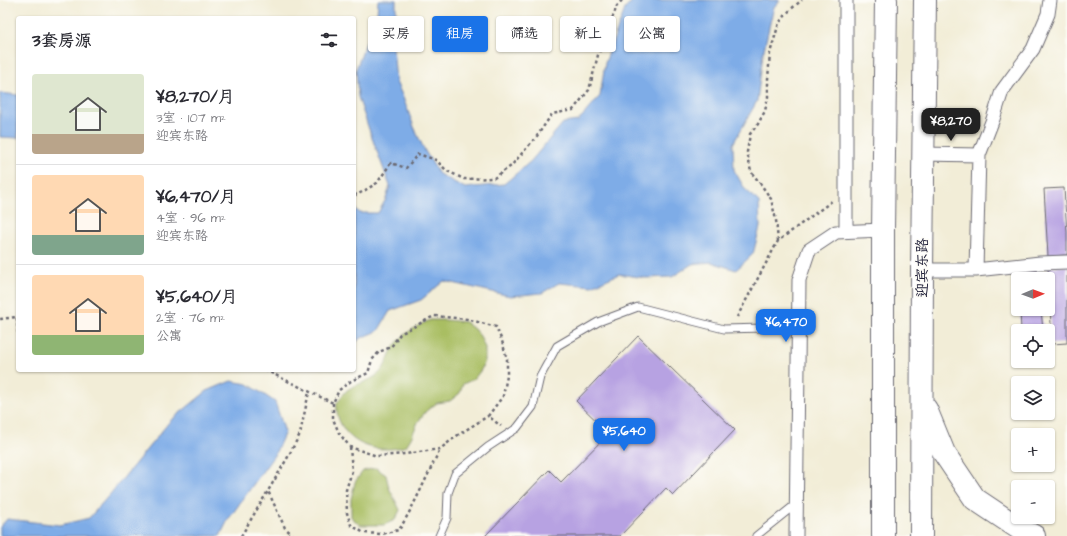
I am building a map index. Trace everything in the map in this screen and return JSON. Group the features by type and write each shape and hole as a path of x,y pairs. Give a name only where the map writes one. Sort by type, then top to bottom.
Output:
{"highway":[{"path":"883,536 883,230 886,0"},
{"name":"迎宾东路","path":"921,536 925,0"},
{"path":"922,398 944,453 974,499 1023,531 1034,536"}],"street":[{"path":"846,0 846,232"},
{"path":"976,270 979,155 1002,91 1033,49 1048,14 1050,0"},
{"path":"923,154 979,155"},
{"path":"796,536 799,280 809,250 836,232 883,230"},
{"path":"922,270 976,270 1040,263 1067,262"}],"lane":[{"path":"439,536 447,518 448,493 456,474 488,447 517,428 533,408 540,377 558,346 598,322 638,307 724,328 764,328 799,316"},
{"path":"756,536 797,504"}],"path":[{"path":"356,195 377,183 391,163 406,168 418,154 436,160 447,171 464,180 494,178 511,166 537,136 552,114 573,110 589,90 598,55 617,6 622,0"},
{"path":"778,241 776,220 771,199 751,172 747,152 750,134 758,124 765,111 768,97 770,53 779,23 791,9 802,0"},
{"path":"731,328 778,241 846,190"},
{"path":"0,319 16,316"},
{"path":"350,447 352,471 346,490 347,513 351,525 364,533 382,534 399,530 421,490 440,449 458,435 488,416 503,396 507,376 507,359 496,327 467,319 434,316 400,334 391,347 379,352 372,360 368,373 351,381 340,390 333,403 334,419 339,433 350,447 376,456 406,454 440,449"},
{"path":"269,372 333,403"},
{"path":"241,536 300,434 309,392"},
{"path":"488,416 509,433"},
{"path":"268,491 285,528 294,536"}],"green space":[{"path":"430,320 465,322 474,329 480,336 485,348 485,361 481,370 474,379 463,384 460,393 450,401 437,403 426,411 418,422 406,446 386,449 376,448 367,446 350,437 339,420 337,402 347,390 380,373 398,341 413,329"},
{"path":"376,468 386,475 389,488 400,510 395,520 384,525 360,525 351,517 351,499 355,482 363,471"}],"water":[{"path":"378,0 396,0 396,16 376,16"},
{"path":"633,0 780,0 774,7 770,23 763,54 757,101 733,144 734,170 745,189 759,202 760,227 753,254 736,270 711,262 692,264 672,277 645,278 619,274 592,286 559,283 542,293 510,296 444,281 421,300 390,311 378,331 359,339 356,343 356,210 360,213 378,213 386,199 390,186 358,97 356,69 368,38 368,52 394,52 396,82 416,132 425,151 439,174 465,188 504,184 531,161 563,123 578,121 600,96 605,63 609,52 616,52 616,33 625,9"},
{"path":"0,93 16,95 16,138 0,137"},
{"path":"231,381 248,384 275,402 285,432 275,454 228,520 220,536 0,536 0,527 7,519 60,525 89,518 170,421 207,391"}],"building":[{"path":"1064,188 1067,255 1048,256 1044,189"},
{"path":"1067,266 1067,343 1055,344 1055,324 1051,324 1051,316 1055,316 1055,272 1048,272 1048,267"},
{"path":"1039,270 1039,272 1018,272"},
{"path":"1020,316 1042,316 1042,324 1021,324"},
{"path":"638,336 735,430 673,495 666,488 620,536 485,536 549,470 561,482 609,433 576,401"}]}
